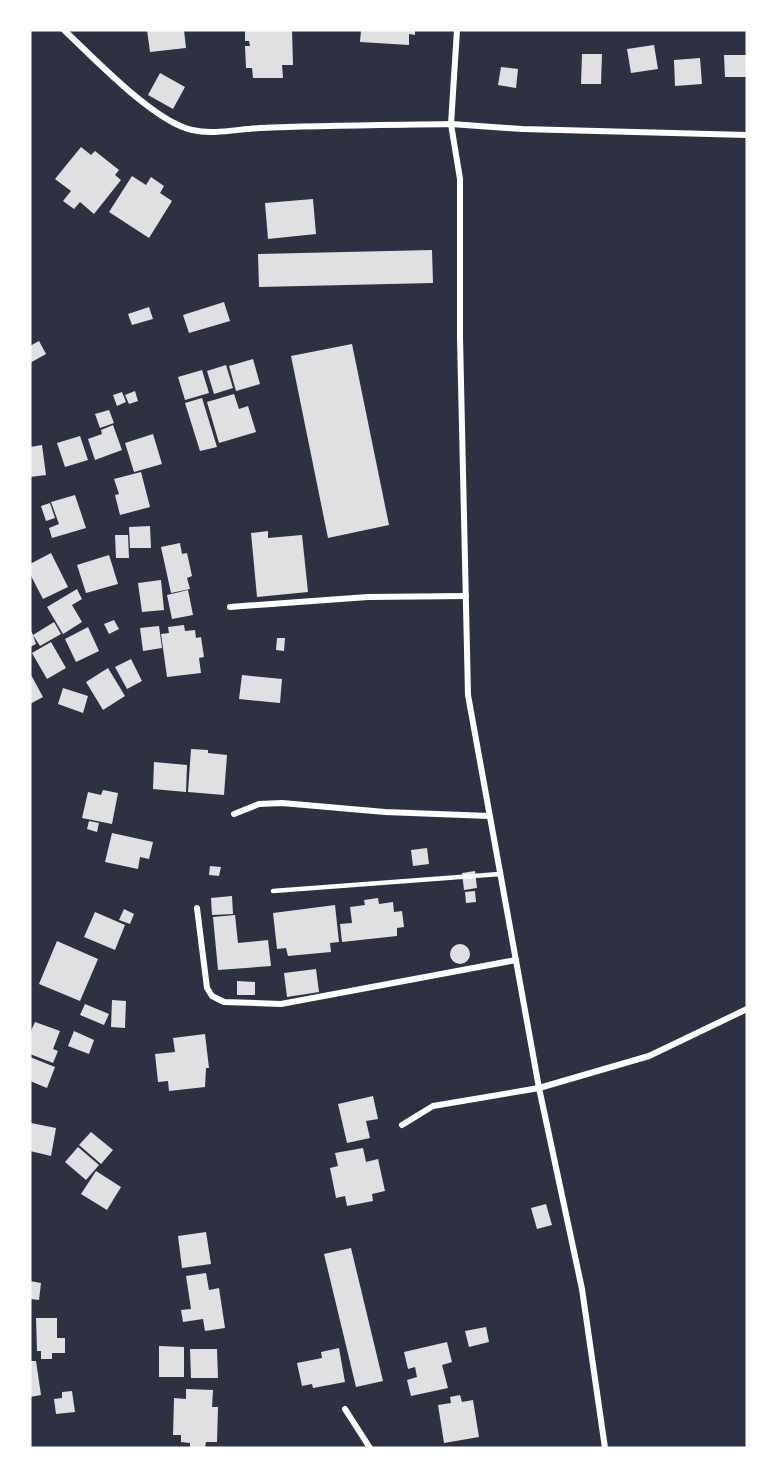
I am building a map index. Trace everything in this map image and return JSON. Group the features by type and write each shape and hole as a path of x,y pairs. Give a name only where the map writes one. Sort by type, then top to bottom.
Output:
{"street":[{"path":"64,30 137,98 165,117 191,130 451,124 522,129 747,135"},
{"path":"457,30 451,124 460,180 460,338 468,695 539,1088 582,1289 604,1448"},
{"path":"230,607 368,597 466,596"},
{"path":"234,814 259,804 282,802 385,812 489,816"},
{"path":"197,908 207,988 212,996 224,1002 281,1004 516,960"},
{"path":"402,1125 434,1106 539,1088 649,1056 747,1009"},
{"path":"345,1409 370,1448"}],"lane":[{"path":"273,891 500,874"}],"building":[{"path":"147,30 184,30 186,48 150,52"},
{"path":"245,30 292,30 293,65 282,65 283,78 253,78 252,68 246,68 245,46 250,46 249,41 245,41"},
{"path":"361,30 415,30 415,35 409,34 409,45 360,42"},
{"path":"654,45 658,69 631,73 627,49"},
{"path":"582,54 602,54 601,84 581,84"},
{"path":"724,55 747,55 747,77 725,77"},
{"path":"700,58 702,84 675,86 674,60"},
{"path":"501,67 518,69 516,88 498,85"},
{"path":"160,73 185,87 173,109 148,95"},
{"path":"81,147 91,155 95,151 119,170 115,175 121,180 94,214 80,202 74,209 63,201 71,191 55,179"},
{"path":"132,176 146,185 151,177 164,186 160,193 172,201 149,238 109,212"},
{"path":"313,199 316,234 268,239 265,203"},
{"path":"432,250 433,283 259,287 258,254"},
{"path":"224,302 230,321 189,333 183,315"},
{"path":"149,307 153,319 132,325 128,314"},
{"path":"39,341 46,354 30,363 30,346"},
{"path":"352,344 389,525 328,538 291,356"},
{"path":"253,359 260,384 236,391 229,366"},
{"path":"226,365 233,388 214,394 207,371"},
{"path":"202,370 209,393 185,400 178,377"},
{"path":"135,391 138,401 129,404 125,395"},
{"path":"122,392 126,402 117,406 113,395"},
{"path":"234,394 239,409 248,406 256,432 219,443 207,402"},
{"path":"202,398 217,447 200,451 185,403"},
{"path":"109,410 114,423 100,428 95,414"},
{"path":"113,425 122,450 95,460 88,439 102,434 101,430"},
{"path":"153,434 162,464 134,472 125,443"},
{"path":"80,436 88,460 65,467 57,443"},
{"path":"42,445 46,475 30,477 30,447"},
{"path":"141,472 150,507 120,515 115,495 119,494 114,479"},
{"path":"75,495 86,528 52,538 49,528 59,524 51,502"},
{"path":"50,503 55,518 46,521 41,506"},
{"path":"150,526 151,548 130,548 129,527"},
{"path":"268,531 268,538 302,535 308,592 257,597 251,533"},
{"path":"115,535 128,535 129,558 116,558"},
{"path":"180,543 182,554 187,553 192,576 187,578 190,589 171,593 161,547"},
{"path":"51,553 68,587 43,599 30,574 30,564"},
{"path":"109,555 118,584 86,593 77,565"},
{"path":"161,580 164,610 142,612 138,583"},
{"path":"77,589 82,599 72,605 82,622 63,634 47,607"},
{"path":"188,590 193,615 172,619 167,595"},
{"path":"114,620 119,629 109,634 104,624"},
{"path":"54,622 61,634 40,646 33,635"},
{"path":"184,625 185,631 195,630 196,638 201,637 204,657 199,658 201,673 167,677 161,634 169,633 168,627"},
{"path":"159,626 162,648 143,651 140,628"},
{"path":"88,627 99,651 76,662 65,639"},
{"path":"30,628 36,644 30,647"},
{"path":"277,638 285,638 284,651 276,650"},
{"path":"51,642 66,668 47,679 32,653"},
{"path":"131,659 142,681 127,689 115,667"},
{"path":"108,668 125,696 103,710 86,682"},
{"path":"30,673 43,697 30,704"},
{"path":"242,675 282,679 280,703 239,699"},
{"path":"63,688 88,696 83,713 58,704"},
{"path":"191,749 208,750 208,753 227,755 224,795 188,792"},
{"path":"154,762 187,765 186,792 153,789"},
{"path":"103,790 118,793 112,824 82,818 88,792 101,795"},
{"path":"89,821 99,823 97,832 87,829"},
{"path":"112,833 153,842 149,859 140,857 138,869 105,862"},
{"path":"427,848 429,864 413,866 411,850"},
{"path":"210,866 221,867 219,876 209,875"},
{"path":"475,871 477,888 464,890 462,873"},
{"path":"475,891 476,902 466,903 465,892"},
{"path":"232,896 233,914 212,915 211,898"},
{"path":"378,898 379,904 393,902 394,912 402,911 404,927 397,928 397,936 342,942 340,924 352,923 350,907 365,905 364,900"},
{"path":"335,905 339,942 330,943 331,952 288,956 286,948 277,949 273,913"},
{"path":"124,909 134,914 130,924 119,920"},
{"path":"95,912 125,925 115,950 84,937"},
{"path":"235,915 238,943 268,940 271,966 218,970 213,917"},
{"path":"57,941 98,959 80,1001 39,984"},
{"path":"460,944 467,947 470,954 467,961 460,964 453,961 450,954 453,947"},
{"path":"316,969 319,992 287,997 284,973"},
{"path":"237,981 255,982 255,995 237,995"},
{"path":"112,1000 126,1001 125,1028 111,1027"},
{"path":"85,1004 109,1014 104,1025 80,1015"},
{"path":"35,1022 60,1031 53,1049 58,1051 53,1063 30,1054 30,1033"},
{"path":"74,1031 94,1040 89,1054 68,1046"},
{"path":"205,1034 209,1068 206,1068 205,1087 169,1091 168,1081 158,1082 155,1054 175,1052 173,1038"},
{"path":"30,1057 55,1067 47,1088 30,1081"},
{"path":"373,1096 378,1119 366,1121 370,1138 347,1143 338,1104"},
{"path":"31,1123 56,1128 51,1156 30,1151"},
{"path":"91,1132 113,1150 101,1164 79,1145"},
{"path":"78,1147 99,1165 86,1180 65,1162"},
{"path":"363,1148 366,1162 378,1159 385,1191 372,1194 373,1201 347,1206 345,1196 336,1198 330,1168 338,1166 335,1153"},
{"path":"96,1171 121,1187 107,1210 81,1194"},
{"path":"546,1204 552,1225 537,1229 531,1208"},
{"path":"206,1232 211,1264 182,1268 178,1236"},
{"path":"351,1248 383,1381 356,1387 324,1254"},
{"path":"206,1273 209,1290 219,1288 225,1328 205,1331 203,1319 183,1322 181,1310 191,1309 186,1276"},
{"path":"30,1281 41,1283 39,1300 30,1299"},
{"path":"36,1318 57,1318 57,1338 65,1338 65,1353 52,1353 52,1359 41,1359 41,1351 37,1351"},
{"path":"486,1327 489,1342 469,1347 465,1331"},
{"path":"447,1342 452,1362 442,1365 448,1388 411,1396 407,1380 417,1377 415,1367 408,1369 404,1352"},
{"path":"159,1346 184,1347 184,1377 159,1377"},
{"path":"339,1348 345,1382 313,1388 312,1384 302,1386 297,1363 322,1358 321,1352"},
{"path":"190,1349 217,1349 218,1378 191,1378"},
{"path":"30,1361 36,1361 41,1395 30,1397"},
{"path":"186,1389 213,1390 212,1407 218,1407 217,1442 206,1442 205,1448 190,1448 190,1443 181,1442 181,1435 173,1435 174,1398 186,1399"},
{"path":"72,1391 75,1412 56,1414 54,1399 62,1398 62,1392"},
{"path":"460,1395 462,1402 473,1400 479,1437 444,1443 438,1405 451,1403 450,1397"}]}
